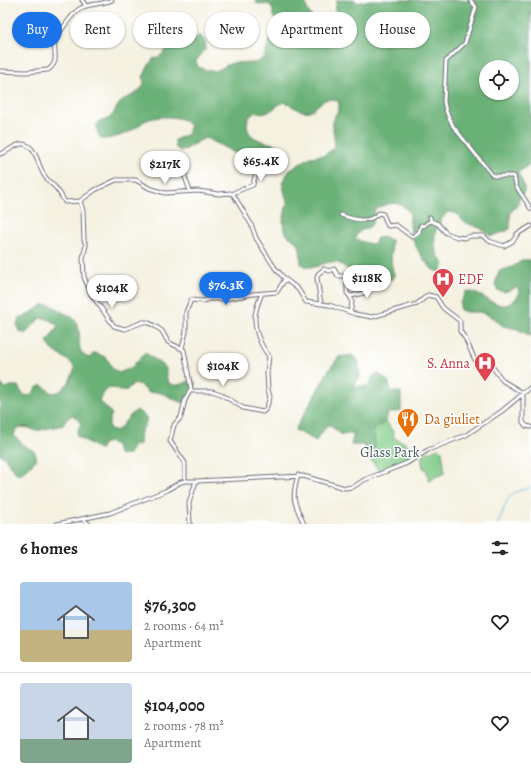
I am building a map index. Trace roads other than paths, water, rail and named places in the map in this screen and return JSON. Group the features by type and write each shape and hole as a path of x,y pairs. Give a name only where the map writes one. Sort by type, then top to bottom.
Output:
{"street":[{"path":"82,0 86,6"},
{"path":"0,71 44,72 51,68 56,58 55,46 57,38 78,10 86,6 105,3 112,0"},
{"path":"470,0 476,7 465,43 455,51 446,62 444,94 446,111 453,126 492,174 495,176 514,176 516,186 531,209"},
{"path":"0,154 19,145 27,145 33,150 44,175 65,202 80,201 95,190 116,180 135,180 145,187 165,193 202,191 218,194 234,194 235,192 252,185 257,172 257,164 264,157"},
{"path":"249,163 256,168 257,172"},
{"path":"185,172 185,177 190,191"},
{"path":"234,194 251,224 256,238 275,268 285,279 299,290 305,301 372,318 417,304 428,296 434,296 443,308 459,320 460,331 465,338 475,360 491,365 503,381 523,393"},
{"path":"80,201 84,216 84,240 86,245 83,258 84,277 91,294 114,326 125,329 142,322 147,322 162,331 168,342 182,348 185,353 190,391 185,400 181,417 174,424 170,439 176,452 185,463 185,481"},
{"path":"341,215 359,220 374,218 379,212 384,214 388,226 396,225 412,237 419,232 421,225 424,226 432,221"},
{"path":"430,217 432,221 438,224 446,233 465,238 471,236 484,236 489,241 504,246 516,239 517,234 531,226"},
{"path":"321,304 317,278 318,274 324,269 329,271 334,269 338,276 347,277 347,293 351,296 353,301 350,312"},
{"path":"182,348 186,332 186,312 191,300 203,301 210,299 226,299 277,292 285,279"},
{"path":"351,296 364,293 364,286"},
{"path":"190,391 212,391 221,394 243,408 263,412 266,409 270,397 267,373 269,356 258,338 255,313 262,293"},
{"path":"57,524 122,509 185,481 298,476 309,477 344,488 353,487 364,480 410,462 428,450 466,435 502,411 531,387"},
{"path":"523,393 524,423 526,426 531,428"},
{"path":"298,476 294,494 294,502 304,524"},
{"path":"190,524 189,503 196,481"},
{"path":"82,519 89,524"}],"waterway":[{"path":"497,524 509,498 518,491 531,487"}],"place":[{"name":"EDF","path":"443,298"},
{"name":"S. Anna","path":"485,382"},
{"name":"Da giuliet","path":"408,438"}],"park label":[{"name":"Glass Park","path":"390,452"}]}
